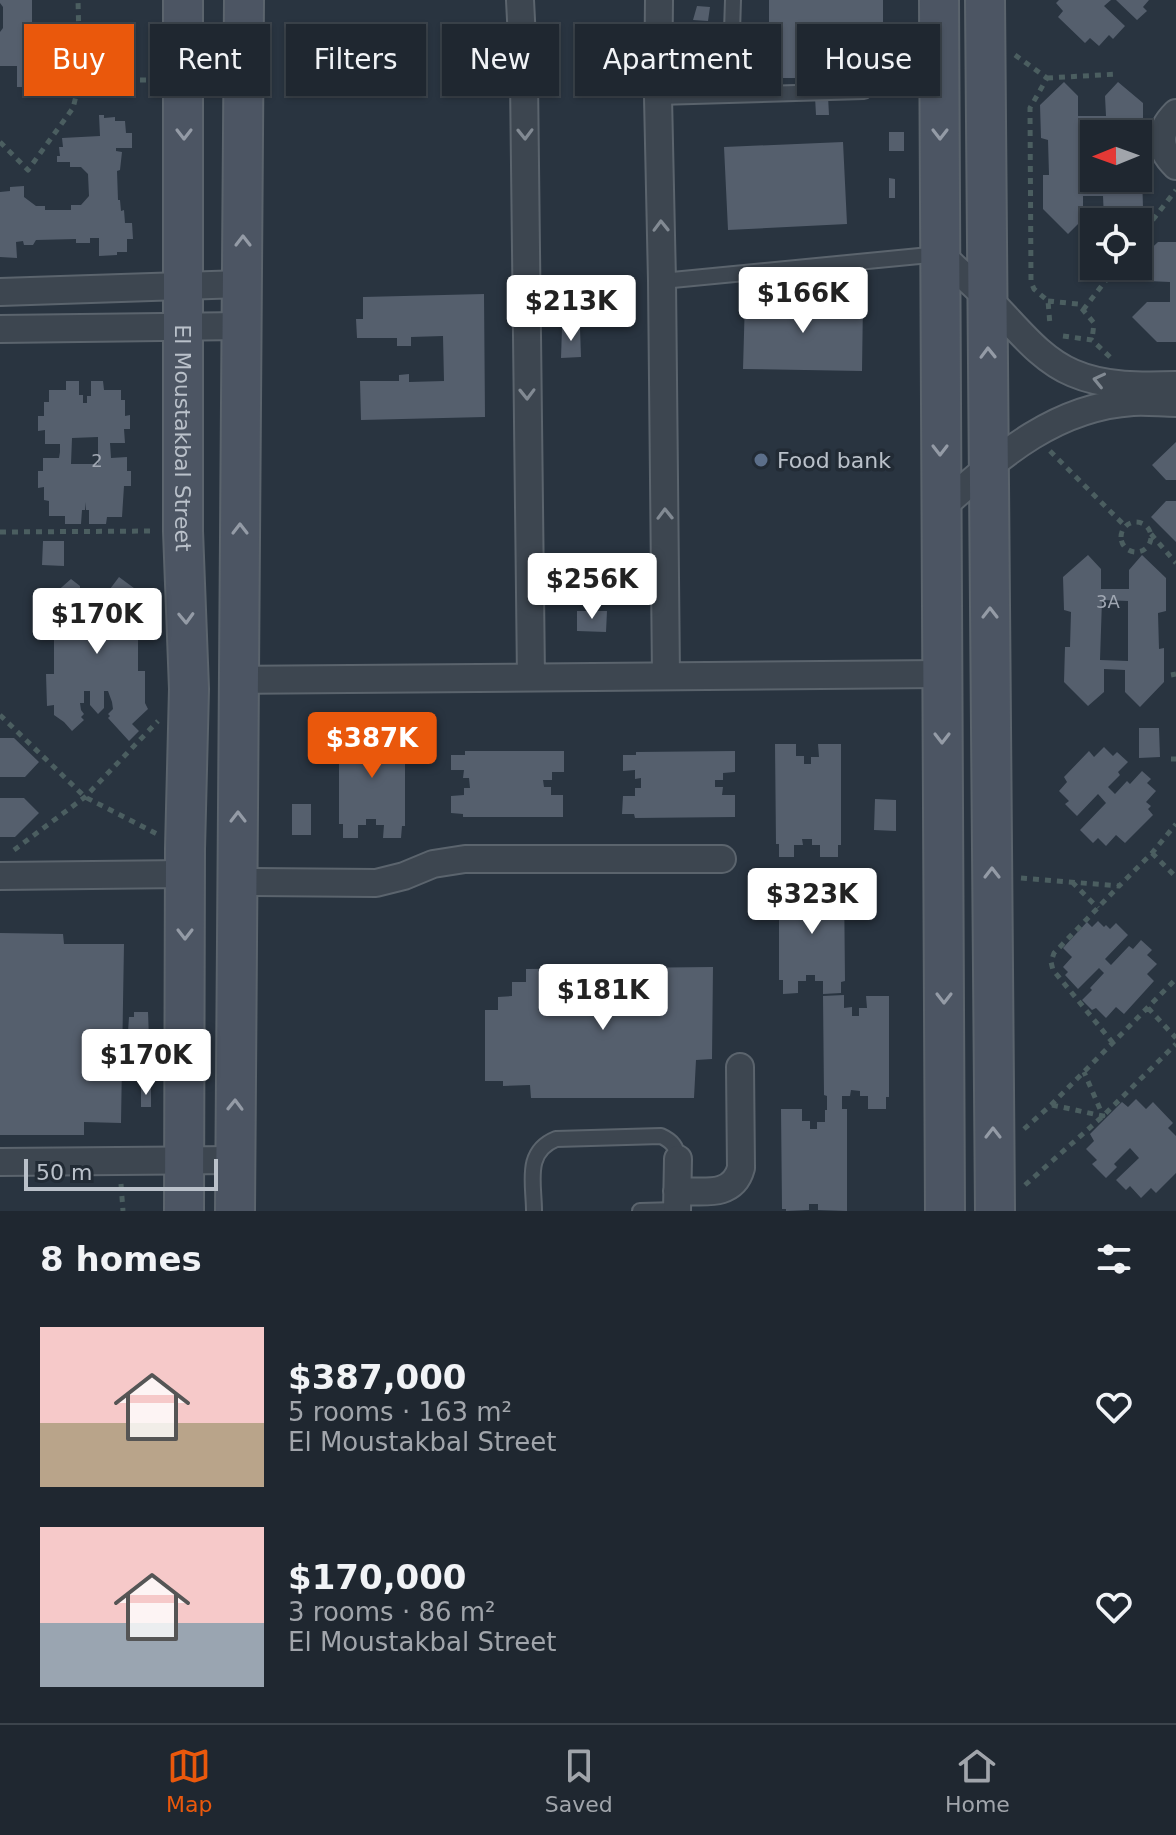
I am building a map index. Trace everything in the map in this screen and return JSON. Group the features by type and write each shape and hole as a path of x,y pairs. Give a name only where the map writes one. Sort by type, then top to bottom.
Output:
{"street":[{"name":"El Moustakbal Street","path":"183,0 183,24"},
{"path":"235,1211 244,0"},
{"path":"520,0 524,64 531,677"},
{"path":"658,24 659,0"},
{"path":"939,0 945,1211"},
{"path":"985,17 993,1156 1007,1200"},
{"name":"El Moustakbal Street","path":"184,96 183,531 189,689 184,1211"},
{"path":"658,97 666,676"},
{"path":"1176,113 1167,122 1162,134 1168,159 1176,166"},
{"path":"940,254 1031,343 1050,360 1073,373 1103,382 1140,386 1176,385"},
{"path":"0,292 242,284"},
{"path":"0,329 242,326"},
{"path":"941,508 990,465 1033,434 1056,422 1091,409 1132,402 1176,403"},
{"path":"239,680 942,674"},
{"path":"238,882 376,883 433,864 465,859 722,859"},
{"path":"0,876 185,862"},
{"path":"678,1159 677,1204 729,1188 738,1180 741,1168 740,1067"},
{"path":"0,1162 235,1160"}],"lane":[{"path":"732,24 733,0"},
{"path":"658,97 797,93"},
{"path":"662,281 940,254"},
{"path":"534,1211 533,1164 535,1155 547,1142 556,1139 661,1136 674,1145 678,1159"},
{"path":"640,1211 677,1204"}],"path":[{"path":"78,0 79,24"},
{"path":"985,17 1047,78 1118,74"},
{"path":"1047,78 1030,108 1031,282 1034,289 1048,301 1078,304 1094,323 1092,340"},
{"path":"0,142 28,170 73,108 76,96"},
{"path":"1152,221 1176,190"},
{"path":"1083,310 1106,280"},
{"path":"1048,301 1050,326"},
{"path":"1061,336 1092,340 1140,386"},
{"path":"1033,434 1125,526"},
{"path":"1151,533 1146,548 1139,552 1131,552 1121,541 1125,526 1140,522 1147,527 1176,562"},
{"path":"0,532 183,531"},
{"path":"12,851 85,797 189,689"},
{"path":"0,715 85,797 185,862"},
{"path":"1113,1043 1053,970 1051,962 1054,953 1152,853 1176,824"},
{"path":"1152,853 1176,877"},
{"path":"992,876 1119,886"},
{"path":"1072,881 1098,908"},
{"path":"993,1156 1051,1105 1176,979"},
{"path":"1148,1008 1176,1038"},
{"path":"1007,1200 1103,1116 1176,1044"},
{"path":"1084,1072 1103,1116"},
{"path":"1051,1105 1103,1116"}],"building":[{"path":"0,0 32,0 32,24 24,24 22,87 17,87 17,66 0,66 3,7"},
{"path":"769,0 883,0 883,24 797,24 797,78 781,78 781,24 769,24"},
{"path":"1059,0 1111,0 1104,6 1125,26 1113,39 1109,35 1099,46 1090,38 1085,43 1058,17 1063,11 1056,3"},
{"path":"1116,0 1149,0 1143,7 1147,11 1137,20"},
{"path":"697,6 710,7 708,21 693,20"},
{"path":"1064,82 1078,96 1078,116 1106,116 1105,96 1118,82 1143,103 1143,120 1080,120 1079,187 1080,192 1143,192 1143,208 1104,208 1103,196 1083,196 1080,222 1068,234 1043,209 1043,175 1049,175 1048,140 1041,138 1040,105"},
{"path":"828,96 829,115 816,115 815,97"},
{"path":"99,115 125,121 126,133 132,133 132,148 116,148 116,151 122,152 120,170 117,171 118,200 121,211 124,210 125,223 132,223 133,239 127,239 127,252 99,256 99,238 90,238 90,243 76,243 76,239 36,240 33,245 16,242 17,258 0,257 0,192 10,191 10,187 24,186 24,197 36,206 45,206 45,210 71,210 71,205 81,205 89,196 88,174 81,167 70,167 70,162 57,162 57,156 60,156 59,147 63,147 62,138 100,136"},
{"path":"889,132 904,132 904,151 889,151"},
{"path":"843,142 847,224 728,230 724,147"},
{"path":"889,178 895,179 895,198 889,198"},
{"path":"1158,242 1176,242 1176,342 1157,342 1132,317 1147,302 1170,302 1170,282 1146,280 1152,280 1152,248"},
{"path":"484,294 485,417 361,420 360,381 399,381 399,375 409,374 409,382 444,381 443,336 411,337 411,346 397,346 397,338 357,338 356,319 363,319 363,297"},
{"path":"745,299 863,301 862,371 743,369"},
{"path":"580,327 581,357 561,358 562,328"},
{"path":"66,381 79,381 79,395 83,395 83,403 87,403 87,396 91,396 91,381 103,381 104,390 121,390 121,400 125,400 125,416 130,415 130,429 124,429 125,443 110,443 111,458 127,457 131,486 124,486 122,517 107,517 106,524 89,524 86,502 81,524 65,524 65,516 49,516 49,501 44,500 44,487 38,488 38,471 43,471 43,458 59,458 60,444 45,444 45,430 38,431 38,416 44,416 44,402 49,402 49,390 66,390","holes":["98,437 98,464 71,464 72,438"]},
{"path":"1176,442 1176,480 1166,480 1152,465"},
{"path":"1166,501 1176,501 1176,542 1151,517"},
{"path":"43,541 64,541 64,566 42,565"},
{"path":"1088,555 1101,569 1101,589 1129,589 1129,570 1142,555 1166,578 1166,611 1158,613 1159,649 1164,648 1164,682 1140,707 1125,692 1125,670 1104,669 1104,692 1088,706 1064,682 1065,647 1070,647 1071,612 1064,610 1063,577","holes":["1102,600 1128,601 1128,661 1100,660"]},
{"path":"119,577 138,591 138,601 144,601 144,633 138,634 138,671 145,671 145,703 148,709 132,724 139,731 129,741 108,718 113,709 108,691 104,691 104,708 98,714 90,705 90,691 84,691 84,703 80,703 84,720 72,731 54,715 54,705 47,706 46,674 54,674 54,636 47,635 47,604 54,604 54,594 71,579 80,586 80,605 84,607 84,616 89,616 89,603 96,595 103,602 103,615 108,615 112,596 107,593"},
{"path":"577,611 607,611 606,632 577,631"},
{"path":"339,724 360,724 360,737 368,737 368,745 375,745 375,737 383,737 382,725 405,725 405,826 402,826 401,838 383,838 384,825 376,825 376,819 366,819 366,825 358,825 358,838 343,838 343,824 339,824"},
{"path":"1139,728 1159,728 1160,757 1139,758"},
{"path":"0,738 14,738 39,762 25,777 0,777"},
{"path":"775,744 796,744 796,756 804,756 804,764 811,764 811,757 819,757 818,744 841,744 841,845 838,845 838,857 820,857 820,845 812,845 812,839 802,839 803,845 794,845 794,857 779,857 779,844 776,844"},
{"path":"1104,747 1113,756 1117,752 1128,762 1108,787 1115,794 1142,771 1151,779 1147,783 1156,791 1146,802 1151,806 1148,809 1153,815 1125,843 1116,835 1106,846 1098,838 1093,843 1080,830 1106,803 1098,794 1077,816 1065,804 1069,801 1059,791 1067,782 1064,777 1089,751 1094,757"},
{"path":"465,751 564,751 564,772 552,772 552,780 543,780 544,787 551,787 551,795 563,795 563,817 463,817 463,814 451,813 451,796 464,795 464,788 470,788 469,778 463,778 464,770 451,770 451,755 465,755"},
{"path":"735,751 735,772 723,773 723,780 715,780 715,787 723,787 722,795 735,795 735,817 635,818 634,814 622,814 623,796 635,796 635,788 641,788 641,778 635,779 635,770 623,771 623,755 636,755 636,752"},
{"path":"0,798 24,798 39,813 15,837 0,837"},
{"path":"875,799 896,800 896,831 874,830"},
{"path":"292,804 311,804 311,835 292,835"},
{"path":"779,880 799,880 800,892 807,892 807,900 814,900 814,893 822,893 822,880 844,880 845,981 841,982 841,993 823,994 823,981 815,981 815,975 806,975 806,981 798,981 798,993 783,994 783,980 779,980"},
{"path":"1098,921 1110,929 1116,923 1128,935 1105,959 1111,965 1129,946 1133,949 1141,940 1152,950 1147,955 1157,964 1147,974 1154,981 1124,1014 1116,1007 1106,1018 1082,1000 1104,973 1099,968 1078,989 1065,975 1068,972 1063,967 1072,957 1063,948 1087,922 1092,927"},
{"path":"0,933 63,934 64,944 124,944 121,1123 84,1122 84,1135 0,1135"},
{"path":"713,967 712,1059 696,1060 694,1098 531,1098 530,1085 503,1086 503,1081 485,1081 485,1010 498,1010 498,997 512,996 512,982 526,982 526,969"},
{"path":"844,995 844,1008 852,1007 852,1016 859,1016 859,1008 867,1008 866,996 889,996 889,1097 886,1097 886,1109 868,1109 868,1096 860,1096 860,1091 851,1090 850,1096 842,1096 842,1109 847,1109 847,1211 818,1210 818,1204 809,1204 809,1210 786,1211 782,1209 781,1109 802,1109 802,1121 810,1121 810,1129 817,1129 817,1122 825,1122 827,1096 824,1095 823,996"},
{"path":"134,1012 148,1012 149,1039 133,1039 133,1032 128,1032 129,1017 134,1017"},
{"path":"151,1086 151,1107 141,1107 141,1087"},
{"path":"1136,1099 1146,1109 1153,1102 1173,1123 1168,1128 1176,1136 1176,1173 1156,1193 1151,1188 1141,1198 1130,1186 1126,1190 1116,1180 1139,1158 1130,1148 1114,1164 1117,1167 1106,1178 1092,1164 1097,1160 1086,1149 1094,1141 1090,1134 1122,1102 1128,1107"}],"place":[{"name":"Food bank","path":"761,460"}]}
